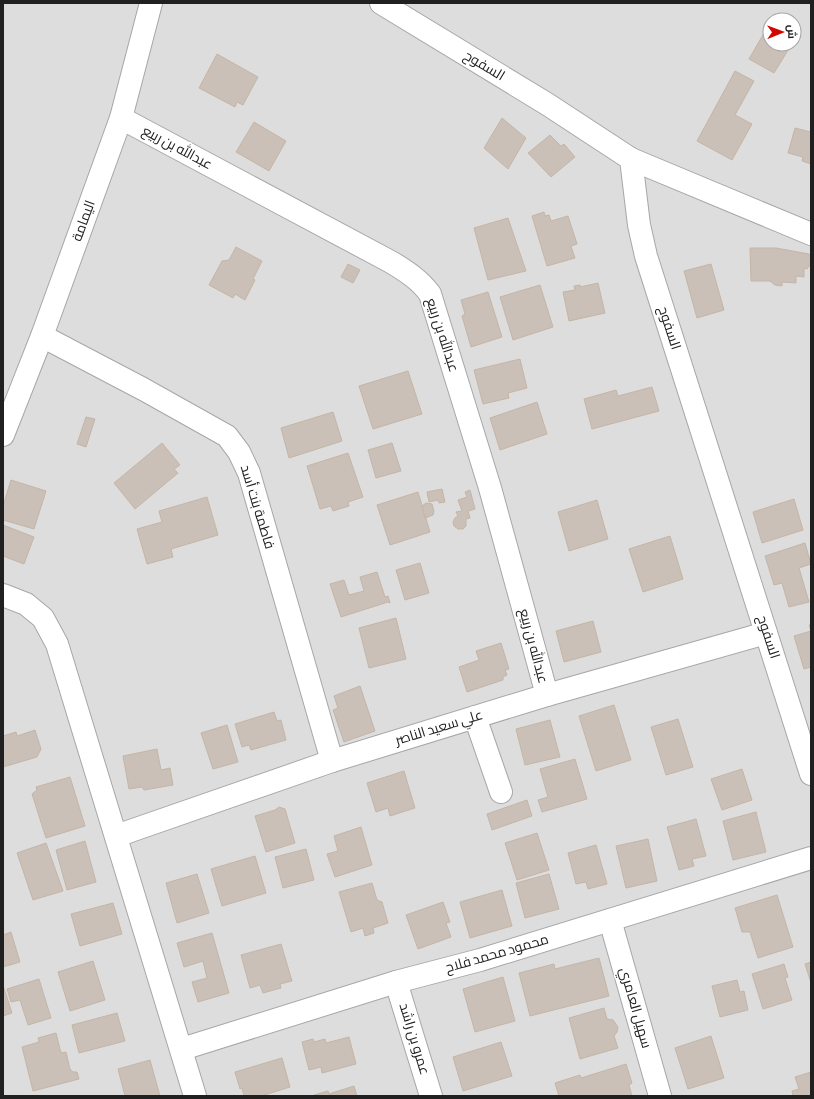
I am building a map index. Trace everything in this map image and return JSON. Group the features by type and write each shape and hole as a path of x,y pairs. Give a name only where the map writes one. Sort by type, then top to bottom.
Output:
{"street":[{"name":"اليمامة","path":"3,434 42,336 121,118 151,3"},
{"name":"السفوح","path":"381,3 547,104 631,159 639,225 646,256 811,774"},
{"name":"عبدالله بن ربيع","path":"121,118 391,262 406,271 423,285 430,294 490,488 547,696"},
{"path":"631,159 811,234"},
{"name":"فاطمة بنت أسد","path":"42,336 143,389 227,436 239,452 248,473 332,761"},
{"path":"3,595 26,604 43,618 57,644 182,1049 195,1096"},
{"name":"علي سعيد الناصر","path":"116,836 332,761 475,717 766,633"},
{"path":"475,717 500,792"},
{"name":"محمود محمد فلاح","path":"182,1049 396,982 480,960 811,858"},
{"name":"سهيل العامري","path":"610,920 660,1096"},
{"name":"عمرو بن راشد","path":"396,982 431,1096"}],"shaded area":[{"path":"3,3 811,3 811,1096 3,1096"}],"building":[{"path":"762,36 762,52 787,52 774,73 749,59"},
{"path":"217,54 258,77 243,105 237,102 235,107 199,88"},
{"path":"735,71 754,81 735,115 752,124 732,160 697,141"},
{"path":"502,118 526,138 508,169 484,148"},
{"path":"254,122 286,141 269,171 236,152"},
{"path":"795,128 811,132 811,164 802,161 803,157 788,153"},
{"path":"550,135 561,146 564,144 575,157 551,177 528,153"},
{"path":"544,212 545,216 549,215 551,221 568,216 577,244 571,246 575,258 547,266 532,216"},
{"path":"508,218 526,271 488,280 474,228"},
{"path":"236,247 262,261 245,300 235,294 233,298 209,285 222,261 229,260"},
{"path":"750,248 776,248 809,254 811,258 810,265 807,269 804,268 804,277 796,276 796,283 782,282 782,286 775,285 770,281 751,281"},
{"path":"348,264 360,270 353,283 341,277"},
{"path":"711,264 724,310 697,318 684,271"},
{"path":"598,283 605,313 569,321 563,292 575,290 574,286 580,285 580,287"},
{"path":"540,285 553,327 513,340 500,297"},
{"path":"488,292 502,337 471,347 462,316 465,314 461,300"},
{"path":"520,359 527,388 508,393 509,398 483,404 474,370"},
{"path":"408,371 422,414 373,429 359,386"},
{"path":"652,387 659,411 592,429 584,399 616,390 618,396"},
{"path":"537,402 547,434 500,450 490,418"},
{"path":"333,412 342,441 289,458 281,428"},
{"path":"86,417 95,419 86,447 77,444"},
{"path":"162,443 180,465 174,469 178,473 135,509 114,483"},
{"path":"392,443 401,471 376,478 368,450"},
{"path":"348,453 363,497 348,502 349,506 333,511 331,506 320,509 307,466"},
{"path":"11,480 46,491 34,529 3,520 3,506"},
{"path":"442,489 445,502 439,503 438,500 429,502 427,492"},
{"path":"470,490 475,509 468,511 470,518 466,519 466,526 463,529 458,529 454,526 453,522 458,516 456,512 462,511 458,500 467,497 465,492"},
{"path":"418,492 430,532 390,545 377,505"},
{"path":"207,497 218,535 171,549 173,557 147,564 137,529 162,522 159,511"},
{"path":"794,499 803,530 762,543 753,512"},
{"path":"597,500 608,539 569,551 558,512"},
{"path":"426,503 432,504 434,511 433,515 425,518 422,506"},
{"path":"3,525 34,537 24,564 3,556"},
{"path":"670,536 683,579 643,592 629,549"},
{"path":"805,543 811,564 799,568 809,602 789,607 782,583 774,585 765,556"},
{"path":"420,563 429,593 405,600 396,570"},
{"path":"377,572 385,597 388,596 390,603 388,602 341,617 330,584 344,580 349,595 364,591 360,577"},
{"path":"396,618 406,659 369,668 359,628"},
{"path":"593,621 601,652 564,662 556,631"},
{"path":"811,631 811,667 804,669 794,636"},
{"path":"501,643 509,669 505,670 507,675 503,677 503,680 467,692 459,667 479,660 476,651"},
{"path":"360,686 375,731 344,742 333,710 338,708 334,696"},
{"path":"614,705 631,760 596,771 579,716"},
{"path":"274,712 277,721 281,720 286,740 251,750 249,745 242,747 235,724"},
{"path":"678,719 693,767 666,775 651,727"},
{"path":"550,720 560,757 525,765 516,729"},
{"path":"227,725 238,762 213,769 201,733"},
{"path":"35,730 41,749 37,757 3,767 3,736 16,732 17,736"},
{"path":"157,749 161,770 170,768 173,785 144,790 142,787 129,789 123,756"},
{"path":"575,759 587,799 542,812 538,800 548,797 540,769"},
{"path":"742,769 752,800 722,810 711,779"},
{"path":"404,771 415,808 390,816 388,808 376,812 367,783"},
{"path":"70,777 85,826 46,838 32,794 37,790 36,787"},
{"path":"527,800 532,816 492,830 487,814"},
{"path":"279,807 285,809 295,843 266,852 255,816 275,810"},
{"path":"756,812 766,852 733,860 723,821"},
{"path":"696,819 706,856 692,859 694,866 679,870 667,827"},
{"path":"361,827 372,865 335,877 327,854 338,851 334,836"},
{"path":"537,833 549,870 517,880 505,843"},
{"path":"648,839 657,881 626,888 616,846"},
{"path":"85,841 96,882 67,890 56,850"},
{"path":"46,843 63,891 33,900 17,853"},
{"path":"596,845 607,884 588,889 586,882 576,884 568,853"},
{"path":"306,849 314,880 283,888 275,857"},
{"path":"255,856 266,893 222,906 211,869"},
{"path":"197,874 209,913 177,923 166,883"},
{"path":"549,874 559,909 525,918 516,883"},
{"path":"372,883 377,900 382,902 388,923 373,928 374,933 365,936 363,928 351,932 339,892"},
{"path":"502,890 512,926 470,938 460,902"},
{"path":"777,895 793,947 758,958 750,932 742,932 735,908"},
{"path":"443,902 450,922 446,923 451,937 418,949 406,915"},
{"path":"113,903 122,934 80,946 71,914"},
{"path":"11,932 20,962 3,967 3,935"},
{"path":"212,933 229,993 198,1002 192,982 207,978 203,961 184,967 177,943"},
{"path":"281,944 292,981 280,984 281,988 263,993 260,985 250,988 241,955"},
{"path":"599,958 609,996 530,1016 519,973 554,964 555,969"},
{"path":"93,961 105,1000 70,1011 58,972"},
{"path":"811,962 811,983 805,964"},
{"path":"784,964 788,977 785,978 792,1000 763,1009 752,974"},
{"path":"503,977 515,1021 475,1032 463,989"},
{"path":"39,979 51,1018 28,1025 20,1000 11,1002 7,989"},
{"path":"737,980 740,992 744,991 748,1010 720,1017 712,986"},
{"path":"3,985 12,1013 3,1016"},
{"path":"604,1008 607,1019 613,1020 618,1027 614,1036 618,1048 580,1059 569,1018"},
{"path":"117,1013 125,1041 79,1053 72,1025"},
{"path":"56,1033 61,1053 66,1052 70,1069 73,1072 77,1072 79,1079 33,1091 22,1047 39,1042 38,1038"},
{"path":"711,1036 724,1078 688,1089 675,1048"},
{"path":"349,1037 356,1064 322,1073 321,1067 309,1070 302,1042 313,1039 314,1042 325,1039 326,1043"},
{"path":"501,1042 512,1076 463,1091 453,1057"},
{"path":"282,1058 290,1087 261,1096 244,1096 242,1088 240,1089 235,1072"},
{"path":"150,1060 160,1096 125,1096 118,1069"},
{"path":"626,1064 632,1083 629,1085 632,1096 559,1096 555,1083 580,1075 581,1078"},
{"path":"811,1072 811,1096 793,1096 792,1091 799,1089 795,1077"},
{"path":"354,1086 357,1096 314,1096 328,1091 329,1094"}]}
